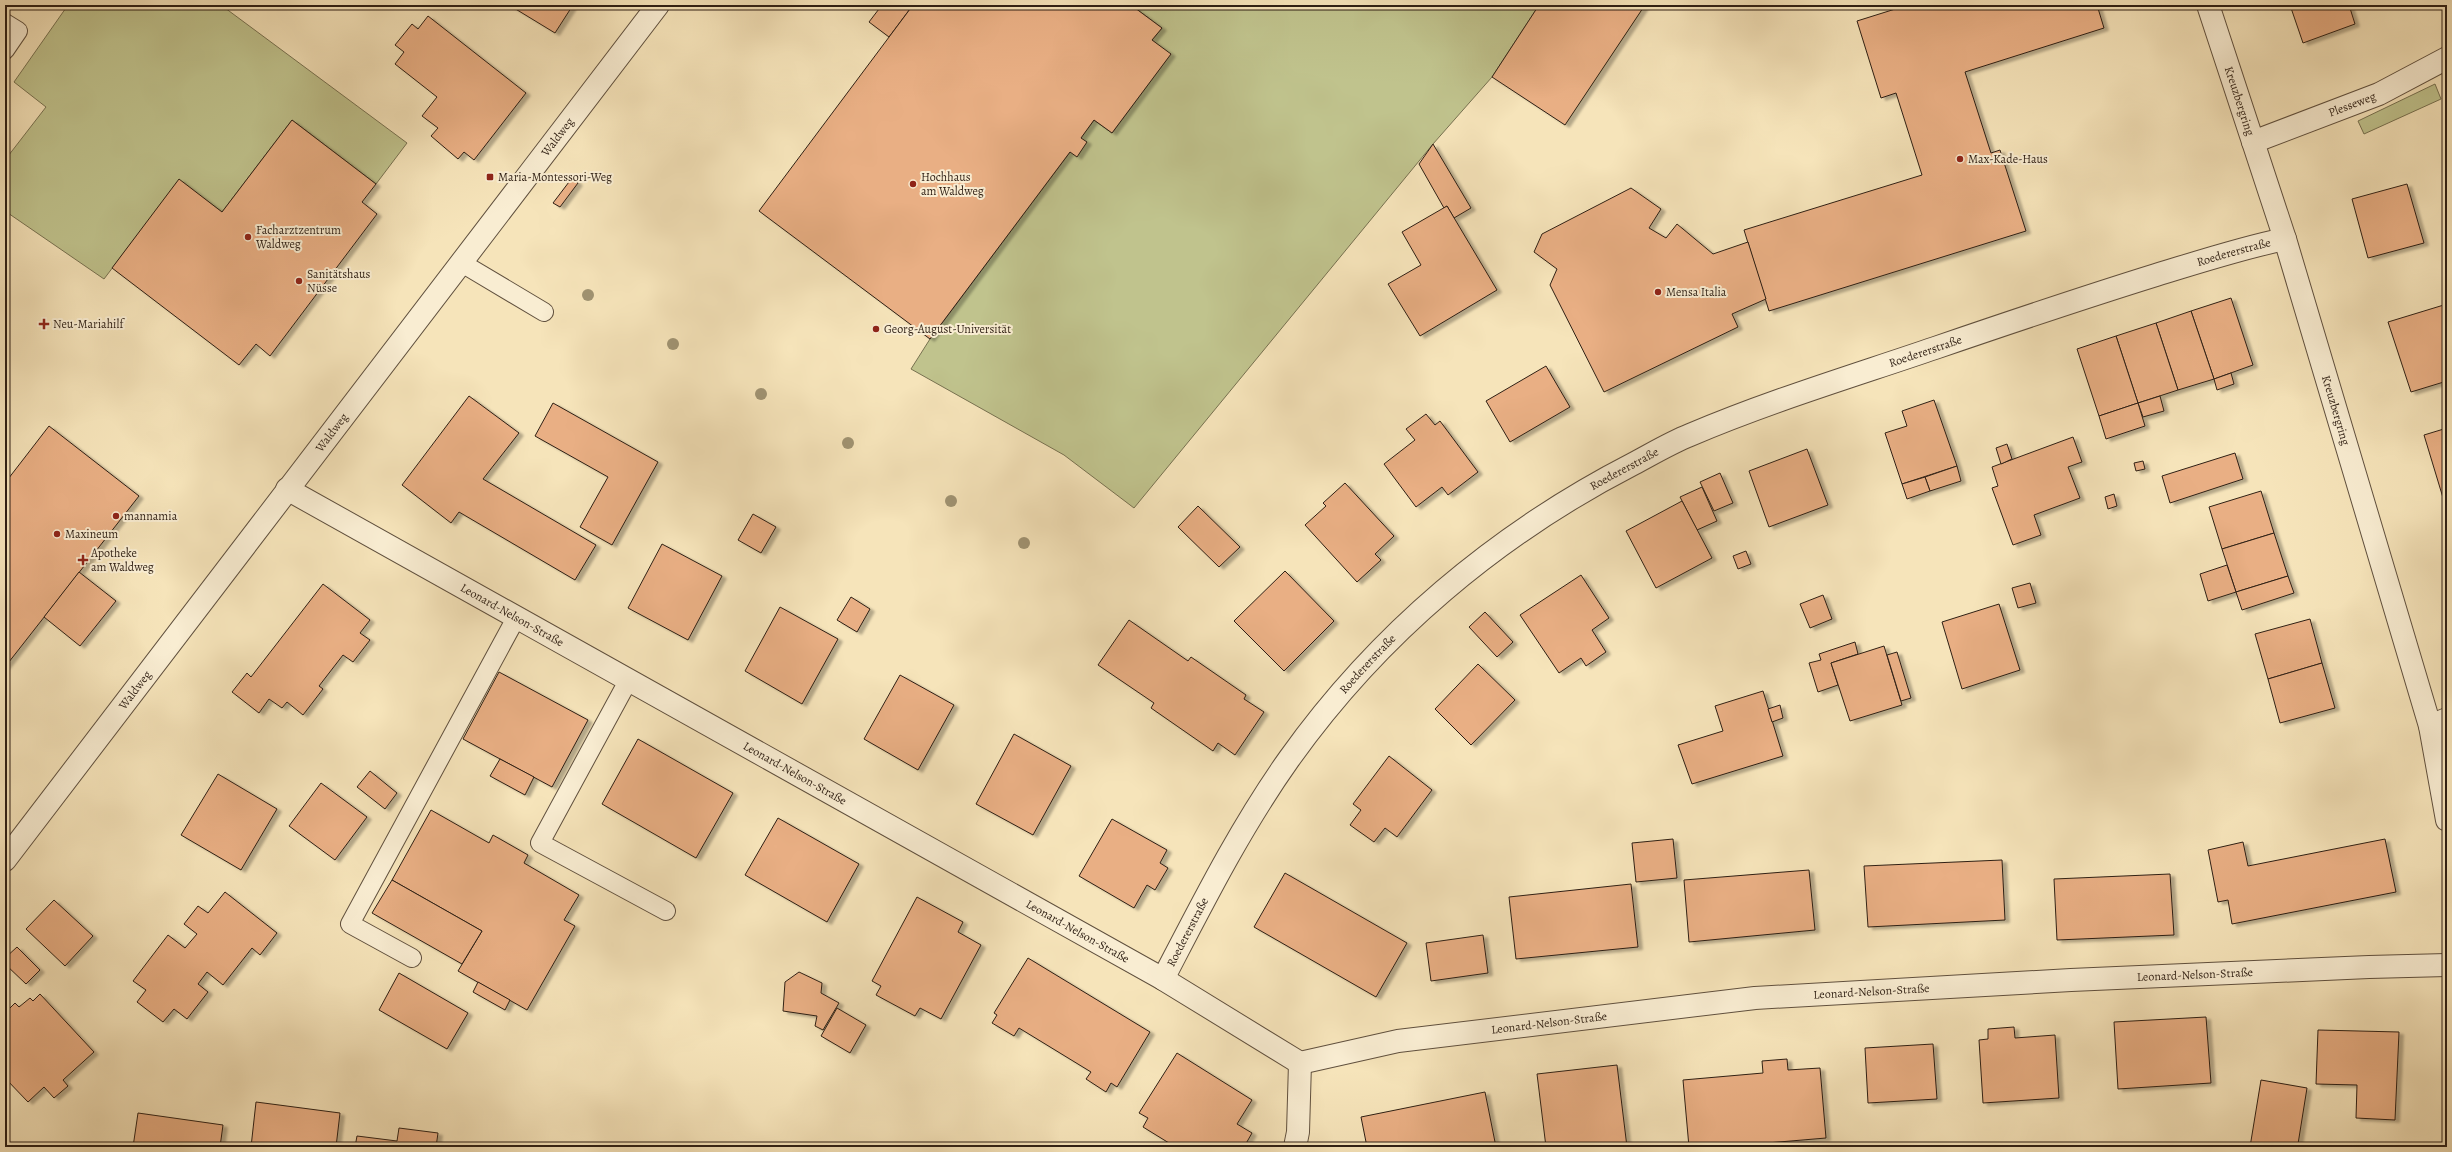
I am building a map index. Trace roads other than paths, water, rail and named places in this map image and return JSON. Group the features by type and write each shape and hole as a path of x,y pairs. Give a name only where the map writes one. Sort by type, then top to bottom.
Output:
{"street":[{"name":"Waldweg","path":"5,860 460,262 658,5"},
{"name":"Kreuzbergring","path":"2208,5 2439,722 2447,820"},
{"name":"Plesseweg","path":"2253,142 2379,94 2447,58"},
{"name":"Roedererstraße","path":"1163,979 1238,840 1289,760 1314,727 1377,654 1443,591 1492,551 1555,507 1687,436 1812,389 2072,301 2250,247 2284,239"},
{"name":"Leonard-Nelson-Straße","path":"287,489 1163,979 1300,1063 1398,1041 1755,998 2078,979 2370,966 2447,966"},
{"path":"1295,1147 1298,1132 1300,1063"}],"lane":[{"path":"5,23 18,31 5,50"},
{"path":"460,262 544,312"},
{"path":"412,958 350,924 516,618"},
{"path":"628,681 540,843 666,911"}],"place":[{"name":"Max-Kade-Haus","path":"1960,159"},
{"name":"Maria-Montessori-Weg","path":"490,177"},
{"name":"Hochhaus am Waldweg","path":"913,184"},
{"name":"Facharztzentrum Waldweg","path":"248,237"},
{"name":"Sanitätshaus Nüsse","path":"299,281"},
{"name":"Mensa Italia","path":"1658,292"},
{"name":"Neu-Mariahilf","path":"44,324"},
{"name":"Georg-August-Universität","path":"876,329"},
{"name":"mannamia","path":"116,516"},
{"name":"Maxineum","path":"57,534"},
{"name":"Apotheke am Waldweg","path":"83,560"}]}
